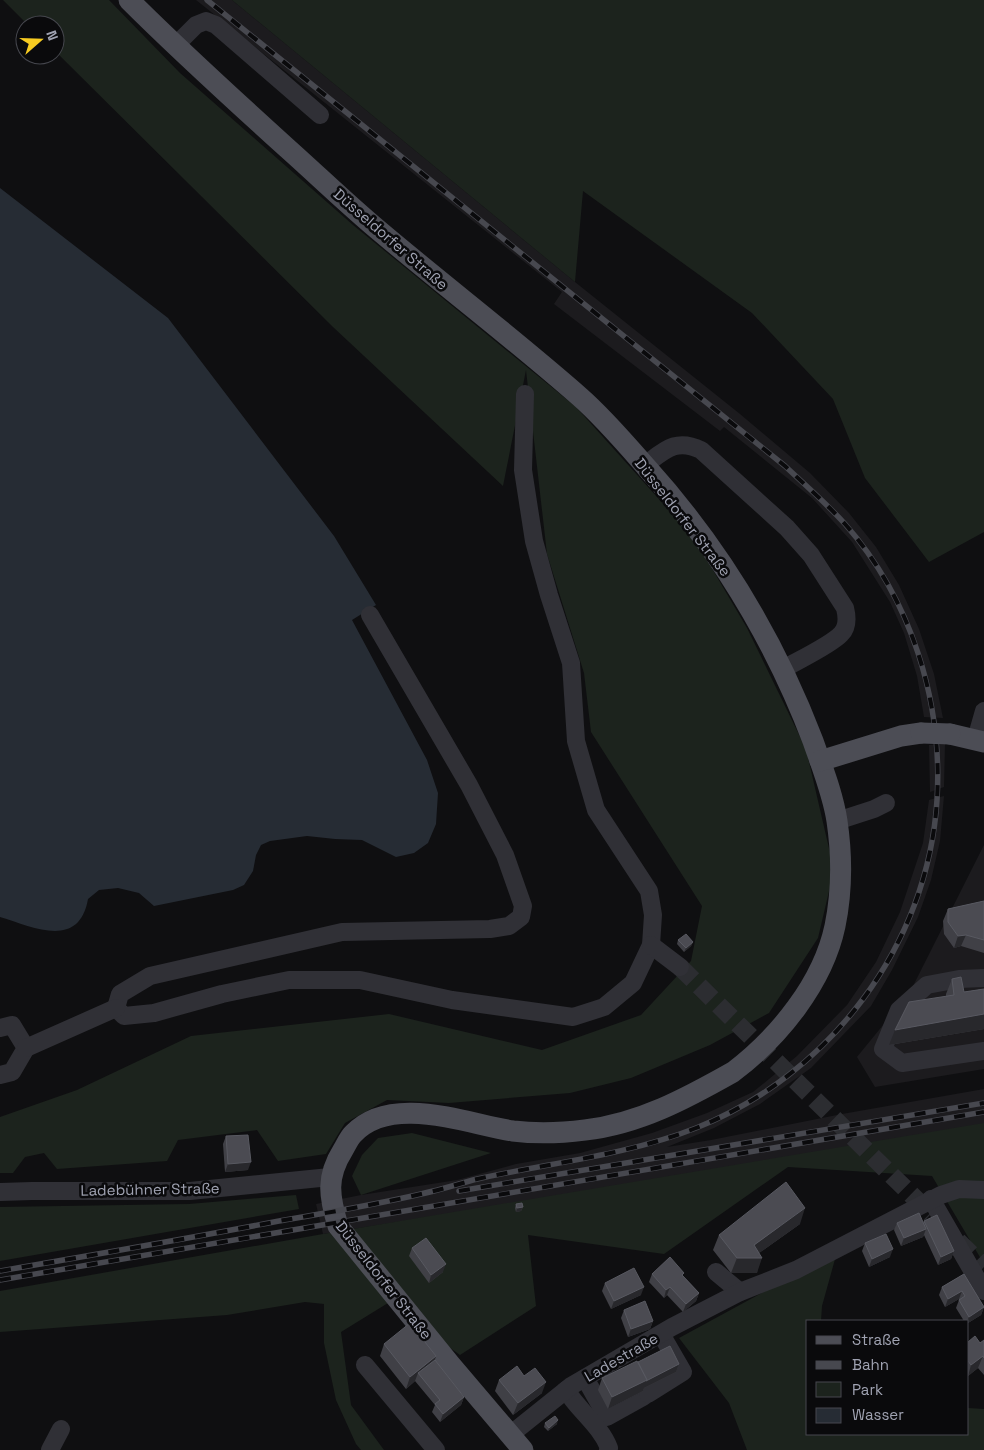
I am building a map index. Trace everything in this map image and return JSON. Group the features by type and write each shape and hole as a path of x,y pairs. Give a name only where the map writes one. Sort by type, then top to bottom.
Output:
{"main road":[{"name":"Düsseldorfer Straße","path":"129,0 175,46 370,223 582,399 645,465 699,532 730,575 783,669 802,712 820,761 837,821 840,873 838,906 835,928 826,956 812,982 782,1025 746,1062 733,1072 642,1117 586,1130 514,1131 419,1113 396,1113 383,1116 362,1126 353,1134 340,1155 330,1177 331,1198 338,1226 450,1364 517,1442"},
{"path":"820,761 901,736 921,733 950,734 980,740"}],"street":[{"path":"175,46 196,25 206,21 216,25 320,115"},
{"path":"116,1008 124,1016 154,1013 222,994 290,980 360,980 452,1000 573,1017 604,1007 633,982 651,945 654,915 649,891 596,810 576,742 571,663 534,542 523,470 525,394"},
{"path":"645,465 678,444 701,450 787,528 811,555 845,608 847,614 845,627 842,634 832,641 783,669"},
{"path":"116,1008 120,994 150,976 342,932 490,928 509,926 521,917 523,906 505,854 469,785 370,615"},
{"path":"980,740 984,711"},
{"path":"837,821 886,803"},
{"path":"651,945 680,967"},
{"path":"984,978 928,985 899,1010 883,1049 902,1063 984,1051"},
{"path":"0,1075 12,1072 26,1048 116,1008"},
{"path":"0,1028 12,1025 26,1048"},
{"name":"Ladebühner Straße","path":"0,1192 190,1192 330,1177"},
{"name":"Ladestraße","path":"517,1442 566,1390 661,1334 740,1292 796,1270 931,1199 959,1189 984,1190"},
{"path":"931,1199 984,1291"},
{"path":"716,1272 740,1292"},
{"path":"585,1378 607,1417 683,1372 661,1334"},
{"path":"365,1364 436,1450"},
{"path":"566,1390 573,1401 606,1439 608,1450"},
{"path":"50,1450 61,1429"}],"shaded area":[{"path":"196,0 232,0 810,473 849,513 876,547 899,585 919,629 934,674 943,718 924,717 917,676 904,633 890,602 852,542 812,498 724,427 720,431 554,304 562,292"},
{"path":"945,744 944,787 930,792 929,745"},
{"path":"944,796 940,841 931,880 918,917 892,970 871,1006 811,1068 760,1104 714,1128 667,1147 984,1089 984,1127 323,1234 316,1204 457,1180 516,1164 580,1153 652,1133 707,1113 753,1092 797,1056 847,1005 876,962 900,912 923,843 929,800"},
{"path":"984,845 984,1069 875,1087 857,1057 910,992"}],"green space":[{"path":"3,0 109,0 180,73 353,225 576,407 694,538 747,628 806,749 834,870 818,938 769,1013 710,1045 631,1078 570,1093 449,1103 387,1100 345,1123 326,1154 278,1161 257,1130 178,1140 167,1161 57,1169 44,1153 25,1157 13,1173 0,1173 0,1117 77,1090 191,1036 389,1014 542,1050 641,1015 691,961 702,906 591,732 584,673 547,554 526,370 503,486 333,327 65,61 65,15 18,15"},
{"path":"232,0 984,0 984,532 929,562 865,478 833,399 752,313 583,191 575,282"},
{"path":"984,1123 984,1264 932,1176 788,1167 664,1254 528,1235 536,1306 460,1355 388,1303 341,1332 351,1405 384,1450 361,1450 356,1444 336,1400 324,1343 324,1304 305,1302 227,1315 0,1332 0,1291 323,1234"},
{"path":"412,1133 491,1153 361,1195 352,1176 362,1155 378,1138"},
{"path":"296,1195 299,1209 0,1261 0,1207 189,1204"},
{"path":"837,1252 822,1306 821,1320 806,1320 806,1435 969,1435 969,1408 984,1409 984,1450 747,1450 729,1403 679,1338"}],"water":[{"path":"0,188 168,318 334,536 376,605 352,620 427,760 438,793 436,824 428,843 414,853 396,857 362,840 307,836 270,841 261,845 256,855 253,871 244,885 233,890 154,906 139,893 118,888 99,890 88,899 83,915 75,925 65,930 40,929 0,917"}],"building":[{"path":"984,901 984,940 966,935 958,936 948,922 948,909"},
{"path":"686,934 693,942 686,948 678,940"},
{"path":"961,977 964,992 984,989 984,1014 895,1030 909,1002 954,995 952,979"},
{"path":"248,1135 251,1162 228,1164 226,1136"},
{"path":"786,1182 805,1208 754,1245 762,1258 737,1258 719,1235"},
{"path":"522,1203 523,1207 517,1208 516,1204"},
{"path":"919,1213 926,1229 904,1238 897,1223"},
{"path":"937,1215 954,1251 941,1257 924,1221"},
{"path":"886,1234 893,1249 872,1259 865,1243"},
{"path":"426,1238 446,1264 431,1275 412,1248"},
{"path":"670,1257 684,1273 682,1275 699,1293 686,1304 670,1287 666,1290 652,1274"},
{"path":"634,1268 644,1287 614,1301 605,1283"},
{"path":"964,1274 984,1307 969,1317 959,1300 965,1296 962,1291 948,1299 942,1287"},
{"path":"645,1301 653,1321 631,1329 624,1310"},
{"path":"410,1323 436,1356 410,1377 384,1344"},
{"path":"975,1336 980,1343 984,1340 984,1358 983,1356 971,1365 969,1362 969,1341"},
{"path":"670,1346 679,1364 646,1381 638,1362"},
{"path":"435,1360 464,1397 443,1414 435,1404 440,1400 418,1373"},
{"path":"637,1361 647,1380 612,1397 602,1378"},
{"path":"517,1366 524,1376 535,1368 546,1382 518,1403 499,1380"},
{"path":"555,1416 558,1420 549,1428 545,1423"}],"tunnel":[{"path":"680,967 931,1214"},
{"path":"958,1241 984,1267"}],"railway":[{"path":"0,1271 386,1202 473,1180 642,1146 696,1128 744,1105 789,1075 829,1039 863,998 892,954 914,905 930,854 937,800 937,763 928,689 918,653 905,618 888,585 868,553 845,524 785,466 207,0"},
{"path":"459,1191 984,1103"},
{"path":"0,1280 984,1112"}]}
